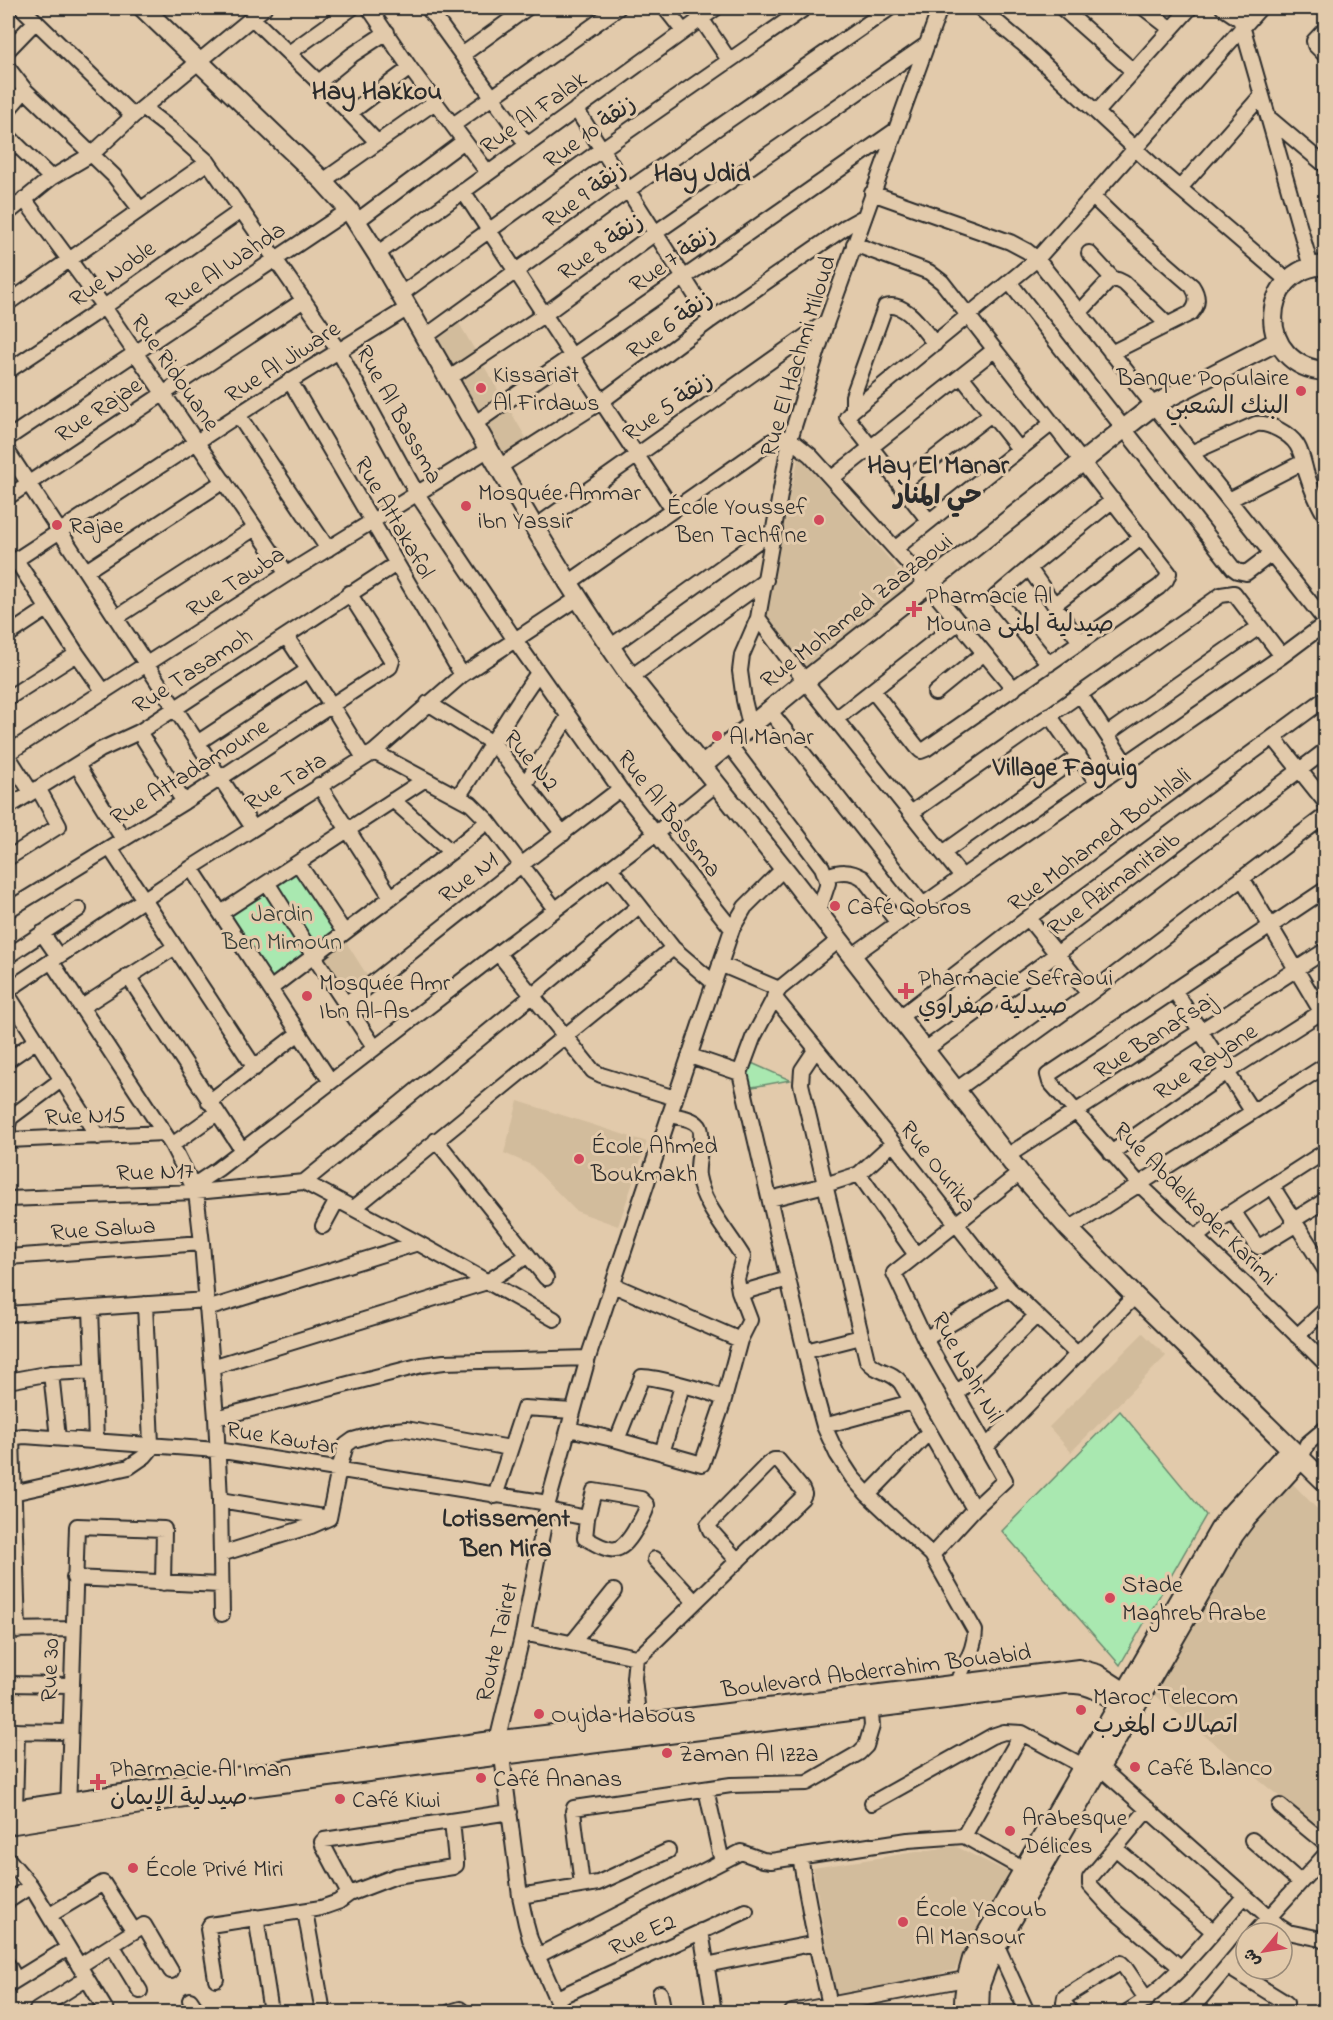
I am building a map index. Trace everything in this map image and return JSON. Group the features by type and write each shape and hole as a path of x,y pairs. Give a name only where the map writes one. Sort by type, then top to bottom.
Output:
{"main road":[{"path":"143,8 323,181 353,215 534,528 572,591 610,647 631,677 784,868 1020,1173 1069,1229 1135,1296 1299,1451 1326,1483"},
{"path":"1322,265 1298,272 1288,280 1280,291 1273,309 1274,329 1286,354 1297,363 1310,369 1326,371"},
{"name":"Rue Mohamed Zaazaoui","path":"702,766 805,681 1154,405 1278,341"},
{"path":"979,2013 973,1982 972,1959 1023,1869 1128,1701 1216,1535 1229,1516 1299,1451"},
{"name":"Boulevard Abderrahim Bouabid","path":"871,1702 957,1684 1078,1669 1097,1674 1128,1701"},
{"name":"Boulevard Abderrahim Bouabid","path":"10,1815 68,1809 322,1764 500,1747 871,1702 1077,1684 1092,1687 1128,1701"},
{"path":"964,2013 963,1994 987,1966 1090,1763"}],"street":[{"name":"Rue Al Bassma","path":"22,8 138,112 173,131 208,162 338,350 417,494 515,640 620,789 732,929"},
{"path":"289,53 352,8"},
{"path":"369,8 410,68 488,173"},
{"path":"462,56 527,8"},
{"path":"453,125 601,12 618,8"},
{"path":"665,8 683,31"},
{"name":"Rue Al Falak","path":"377,254 683,31 697,13 716,8"},
{"name":"Rue 10 زنقة","path":"404,301 490,231 602,149 805,8"},
{"name":"Rue 9 زنقة","path":"425,337 628,190 890,8"},
{"name":"Rue El Hachmi Miloud","path":"750,725 744,700 741,661 758,618 790,440 826,321 940,8"},
{"path":"980,8 1180,188 1288,280"},
{"path":"1062,8 1133,71"},
{"path":"1144,8 1171,29"},
{"path":"1097,112 1190,8"},
{"path":"1223,8 1240,18 1267,116 1322,265"},
{"path":"929,521 847,418 1037,259 1135,148 1240,18 1260,8"},
{"path":"432,9 462,56 526,145"},
{"path":"8,213 51,178 92,154 138,112 257,12 289,53 377,142"},
{"path":"697,13 729,60"},
{"path":"8,50 36,21"},
{"path":"1322,53 1314,41 1326,28"},
{"path":"319,82 352,55 387,32"},
{"name":"Rue 8 زنقة","path":"448,379 545,314 655,233 927,45"},
{"path":"8,68 25,90 114,176 140,209"},
{"path":"350,113 410,68"},
{"path":"8,110 25,90"},
{"path":"1180,188 1262,96"},
{"path":"323,181 435,102"},
{"path":"576,109 711,320"},
{"path":"1267,116 1326,166"},
{"name":"Rue 7 زنقة","path":"474,424 896,130"},
{"path":"8,136 51,178"},
{"name":"Rue Al Wahda","path":"8,438 275,258 353,215 464,141"},
{"path":"8,303 208,162"},
{"path":"463,191 673,510"},
{"path":"852,956 1326,623 1037,259 1027,251 1000,238 872,193"},
{"path":"1093,196 1122,225 1192,286 1197,298 1194,310 1111,353"},
{"name":"Rue Ridouane","path":"24,199 104,307 287,574"},
{"name":"Rue Noble","path":"8,371 242,210"},
{"name":"Rue 6 زنقة","path":"499,467 602,400 711,320 865,216"},
{"path":"854,244 929,272 942,282 1169,573 1166,580 1080,642 921,751 873,691"},
{"path":"1089,254 1114,280 1124,283 1167,324"},
{"path":"1080,312 1110,280 1114,280"},
{"path":"1010,283 1233,568 1246,573 1271,554"},
{"name":"Rue Rajae","path":"8,497 304,300"},
{"name":"Rue Al Jiware","path":"12,562 338,350 404,301"},
{"path":"854,410 854,396 885,307 894,305 905,310 935,344"},
{"name":"Rue 5 زنقة","path":"534,528 826,321"},
{"path":"832,478 994,350"},
{"path":"962,377 1019,449"},
{"name":"Rue Attakafol","path":"290,381 462,675"},
{"path":"900,486 991,414"},
{"path":"238,415 328,549"},
{"path":"896,548 1051,423"},
{"path":"1191,453 1248,427 1263,423 1295,442 1313,493 1326,517"},
{"name":"Rue Tata","path":"8,990 191,868 369,755 462,675 515,640 673,510 772,441 783,438 790,440"},
{"path":"790,440 810,455 896,548 1014,689"},
{"name":"Rue Tawba","path":"8,755 287,574 489,449"},
{"path":"8,452 254,828"},
{"path":"1229,500 1303,462"},
{"path":"86,571 224,481"},
{"path":"1049,664 995,597 1113,500"},
{"path":"117,617 255,528"},
{"path":"610,647 775,529"},
{"path":"1055,604 1142,537"},
{"path":"12,562 104,692"},
{"name":"Rue Tasamoh","path":"8,807 100,750 139,732 396,564"},
{"path":"1029,567 1080,642"},
{"path":"631,677 766,580"},
{"name":"Rue Attadamoune","path":"10,904 110,848 184,802 332,706 392,664 349,593"},
{"path":"911,813 1221,595 1234,593 1282,656"},
{"path":"8,635 47,609"},
{"path":"758,618 805,681 962,877"},
{"path":"836,719 958,622"},
{"path":"1107,734 1259,627"},
{"path":"286,636 332,706 369,755 471,804 488,821 555,909"},
{"path":"935,693 984,653"},
{"path":"8,698 77,654"},
{"path":"197,742 308,670"},
{"path":"458,797 538,673"},
{"path":"1080,694 1126,764"},
{"name":"Rue Mohamed Bouhlali","path":"900,1017 1028,918 1326,698"},
{"name":"Rue N2","path":"428,704 494,744 563,834"},
{"path":"769,710 923,905"},
{"path":"1049,715 1098,784"},
{"path":"525,784 568,717"},
{"path":"139,732 184,802"},
{"path":"1273,737 1326,802"},
{"path":"728,743 822,867 828,883 818,913"},
{"name":"Rue Azimanitaib","path":"925,1050 1058,953 1326,750"},
{"path":"8,755 59,826 8,858"},
{"path":"943,853 1079,756"},
{"path":"77,765 123,839"},
{"path":"221,913 424,780"},
{"path":"195,1189 375,1047 655,834 716,784"},
{"path":"319,785 391,897"},
{"name":"Rue N1","path":"346,1004 520,865 620,789"},
{"path":"393,800 451,852"},
{"path":"956,1090 1089,994 1326,815"},
{"path":"270,989 451,852 488,821"},
{"path":"110,848 255,1068"},
{"path":"298,863 344,932"},
{"path":"191,868 331,1082"},
{"path":"610,868 673,948 714,983"},
{"name":"Route Tairet","path":"500,1747 548,1507 588,1358 732,929 745,907 784,868"},
{"path":"826,876 839,871 855,873 862,878 898,923"},
{"path":"1242,878 1295,970 1324,1013"},
{"path":"268,884 375,1047"},
{"name":"Rue Abdelkader Karimi","path":"1326,889 1048,1075 1050,1082 1140,1185 1326,1364"},
{"path":"554,1318 304,1182 639,906"},
{"path":"8,956 79,909"},
{"path":"1028,918 1089,994"},
{"path":"42,933 82,1007 172,1145 195,1189 202,1243 216,1418 222,1614"},
{"path":"839,940 776,993 753,1038 740,1073 824,1426 837,1454 852,1477 932,1555 975,1631 975,1643 970,1658 961,1671 957,1684"},
{"path":"82,1007 175,947"},
{"path":"354,1208 673,948"},
{"name":"Rue Banafsaj","path":"1007,1156 1326,950"},
{"path":"498,953 593,1071 675,1098"},
{"name":"Rue Ourika","path":"720,964 776,993 816,1049 1009,1289 1078,1355"},
{"path":"128,976 242,1150"},
{"path":"1174,990 1252,1111"},
{"path":"8,995 98,1137"},
{"name":"Rue Rayane","path":"1111,1153 1227,1072 1324,1013"},
{"path":"172,1145 255,1068 299,1033"},
{"path":"8,1060 37,1040"},
{"path":"816,1049 800,1075 869,1364 875,1369 887,1371 896,1376 974,1509 932,1555"},
{"path":"690,1056 740,1073"},
{"path":"1069,1229 1326,1065"},
{"path":"8,1140 10,1118 62,1080"},
{"path":"569,1430 617,1440 702,1464 740,1340 750,1320 737,1279 743,1257 708,1202 698,1175 703,1134 700,1126 692,1120 669,1115"},
{"name":"Rue N15","path":"8,1140 164,1133"},
{"path":"436,1140 526,1256 546,1278"},
{"path":"770,1199 859,1174 893,1143"},
{"path":"1196,1237 1326,1151"},
{"path":"859,1174 916,1255 1020,1173"},
{"name":"Rue N17","path":"8,1199 304,1182"},
{"path":"1272,1186 1293,1223 1326,1271"},
{"path":"323,1226 337,1200"},
{"path":"1233,1211 1256,1245 1260,1246 1326,1200"},
{"name":"Rue Salwa","path":"8,1257 202,1243"},
{"path":"8,1314 145,1304 206,1305 418,1243"},
{"name":"Rue Nahr Nil","path":"916,1255 894,1273 925,1339 1005,1480 974,1509"},
{"path":"212,1367 487,1282 526,1256"},
{"path":"739,1291 747,1291 788,1279"},
{"path":"613,1285 740,1340"},
{"path":"925,1339 1009,1289"},
{"path":"986,1447 1135,1296"},
{"path":"11,1493 129,1467 150,1450 145,1304"},
{"path":"91,1309 96,1440"},
{"path":"1297,1336 1326,1309"},
{"path":"956,1395 1037,1315"},
{"path":"806,1351 861,1337"},
{"path":"216,1418 422,1365 444,1362 588,1358"},
{"path":"8,1381 51,1373 93,1371"},
{"path":"51,1373 58,1438"},
{"path":"617,1440 642,1377 723,1399"},
{"path":"662,1453 682,1386"},
{"path":"824,1426 912,1402"},
{"path":"495,1496 524,1408 573,1411"},
{"path":"1299,1451 1326,1428"},
{"path":"329,1518 339,1469 346,1445 349,1443 385,1431 406,1430 510,1448"},
{"path":"868,1495 929,1432"},
{"name":"Rue Kawtar","path":"10,1438 24,1436 96,1440 217,1450 495,1496 587,1518"},
{"path":"10,1438 13,1630 72,1629"},
{"path":"523,1633 636,1656 646,1650 738,1561 804,1494 778,1461 774,1460 769,1463 708,1525 738,1561"},
{"path":"594,1491 641,1499 647,1505 628,1542 617,1550 585,1538 587,1518 594,1491"},
{"path":"220,1500 329,1518"},
{"path":"221,1554 311,1526 329,1518"},
{"name":"Rue 30","path":"68,1809 76,1526 164,1529 163,1583"},
{"path":"655,1559 695,1602"},
{"path":"74,1578 220,1585"},
{"path":"573,1642 614,1591"},
{"path":"636,1656 634,1678 640,1730"},
{"path":"8,1684 70,1686"},
{"path":"582,1885 574,1808 749,1784 799,1785 814,1780 859,1754 866,1746 872,1726 871,1702"},
{"path":"10,1815 12,1731 69,1732"},
{"path":"872,1803 992,1736 1004,1732 1022,1733 1090,1763 1148,1809 1268,1917 1288,1932 1326,1940"},
{"path":"964,1836 1022,1733"},
{"path":"500,1747 520,1896 526,1924 537,1956 562,2013"},
{"path":"706,1790 722,1862"},
{"path":"1280,1806 1326,1844"},
{"path":"1148,1809 1090,1878 1090,1885 1111,1908 1180,1967"},
{"path":"349,1894 323,1845 324,1840 510,1812"},
{"path":"216,1979 208,1929 210,1925 329,1906 349,1894 396,1876 453,1867 456,1861 452,1821"},
{"path":"537,1956 741,1852 764,1860 800,1857 908,1840 964,1836 1023,1869"},
{"path":"1252,1840 1300,1882"},
{"path":"1115,1848 1213,1931"},
{"path":"520,1896 598,1883 668,1851"},
{"path":"1265,1921 1326,1854"},
{"path":"800,1857 830,2005"},
{"path":"8,1859 31,1886 50,1916 102,2011"},
{"path":"50,1916 103,1883 134,1931"},
{"path":"8,1901 31,1886"},
{"path":"1132,2011 1147,2000 1180,1967 1245,1896"},
{"path":"305,1911 322,2013"},
{"name":"Rue E2","path":"557,1998 746,1911"},
{"path":"256,1917 272,2013"},
{"path":"79,1966 144,1925 171,1971"},
{"path":"701,1931 714,2013"},
{"path":"706,1965 816,1943"},
{"path":"112,1945 140,1991"},
{"path":"997,1946 1027,2012"},
{"path":"8,1965 12,1982 68,1948"},
{"path":"1195,2010 1234,1959"},
{"path":"1071,2013 1064,2003 1065,1997 1118,1964 1124,1966 1147,2000"},
{"path":"1228,1967 1286,2003"},
{"path":"37,2010 86,1979"},
{"path":"792,2013 973,1982"},
{"path":"660,1993 664,2013"},
{"path":"190,2000 198,2013"},
{"path":"450,2013 460,2009 463,2013"}],"shaded area":[{"name":"Kissariat Al Firdaws","path":"456,318 529,443 506,457 432,332"},
{"name":"École Youssef Ben Tachfine","path":"799,456 911,584 809,670 761,615"},
{"path":"346,942 370,980 345,996 320,959"},
{"name":"École Ahmed Boukmakh","path":"518,1101 647,1142 618,1226 576,1211 531,1165 504,1153"},
{"path":"1143,1333 1166,1356 1071,1452 1049,1427"},
{"path":"1293,1484 1325,1517 1325,1834 1155,1695 1231,1550"},
{"name":"École Yacoub Al Mansour","path":"955,1846 1010,1873 955,1970 836,1998 813,1868"}],"green space":[{"name":"Jardin Ben Mimoun","path":"306,864 345,925 273,985 228,916"},
{"path":"747,1061 790,1080 747,1088"},
{"name":"Stade Maghreb Arabe","path":"1120,1411 1206,1515 1120,1665 1002,1531"}],"place":[{"name":"Kissariat Al Firdaws","path":"481,388"},
{"name":"Banque Populaire البنك الشعبي","path":"1301,391"},
{"name":"Mosquée Ammar ibn Yassir","path":"466,506"},
{"name":"École Youssef Ben Tachfine","path":"819,520"},
{"name":"Rajae","path":"57,525"},
{"name":"Pharmacie Al Mouna صيدلية المنى","path":"914,609"},
{"name":"Al Manar","path":"717,736"},
{"name":"Café Qobros","path":"835,906"},
{"name":"Pharmacie Sefraoui صيدلية صفراوي","path":"906,991"},
{"name":"Mosquée Amr Ibn Al-As","path":"307,996"},
{"name":"École Ahmed Boukmakh","path":"579,1159"},
{"name":"Stade Maghreb Arabe","path":"1110,1598"},
{"name":"Maroc Telecom اتصالات المغرب","path":"1081,1710"},
{"name":"Oujda Habous","path":"539,1714"},
{"name":"Zaman Al Izza","path":"667,1753"},
{"name":"Café B.lanco","path":"1135,1767"},
{"name":"Café Ananas","path":"481,1778"},
{"name":"Pharmacie Al Iman صيدلية الإيمان","path":"98,1782"},
{"name":"Café Kiwi","path":"340,1799"},
{"name":"Arabesque Délices","path":"1010,1831"},
{"name":"École Privé Miri","path":"133,1868"},
{"name":"École Yacoub Al Mansour","path":"903,1922"}],"district":[{"name":"Hay Hakkou","path":"377,90"},
{"name":"Hay Jdid","path":"702,172"},
{"name":"Hay El Manar حي المنار","path":"938,478"},
{"name":"Village Faguig","path":"1065,766"},
{"name":"Lotissement Ben Mira","path":"506,1532"}]}
